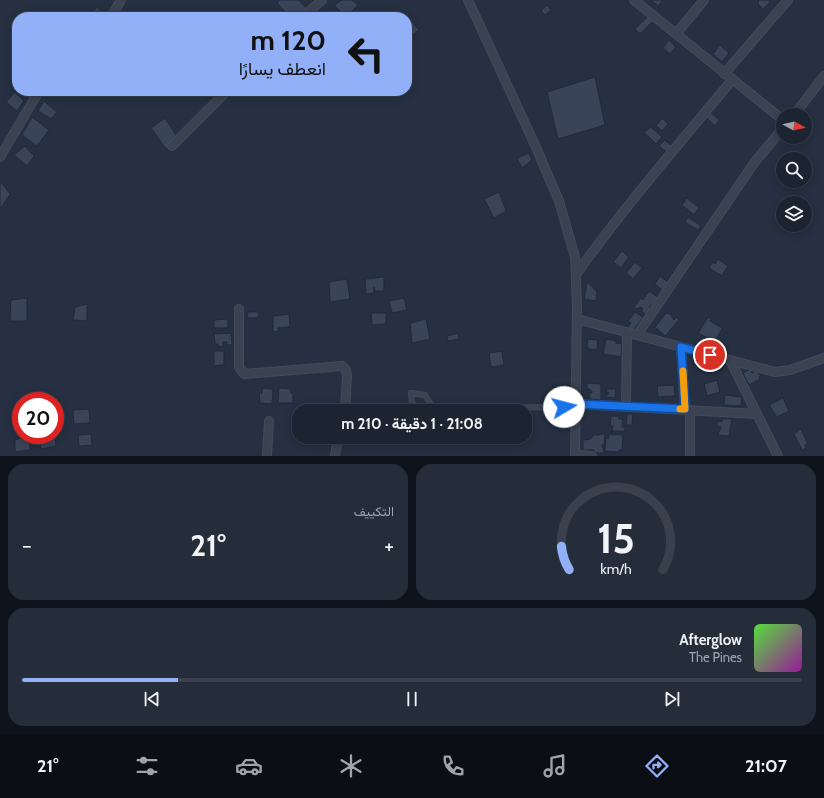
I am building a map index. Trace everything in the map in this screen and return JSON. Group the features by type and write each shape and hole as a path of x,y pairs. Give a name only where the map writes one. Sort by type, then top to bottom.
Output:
{"street":[{"path":"114,12 121,0"},
{"path":"308,12 322,0"},
{"path":"468,0 536,145 559,201 574,251 577,274 576,455 592,456"},
{"path":"634,0 776,115"},
{"path":"676,34 704,0"},
{"path":"724,74 788,0"},
{"path":"799,108 824,76"},
{"path":"577,274 602,239 654,173 732,80"},
{"path":"0,157 35,96"},
{"path":"172,146 222,96"},
{"path":"637,335 754,163 776,136"},
{"path":"239,309 239,367 244,374 342,366 346,370 347,376 346,404"},
{"path":"577,319 730,360 782,372 824,358"},
{"path":"626,406 627,332"},
{"path":"681,347 690,456"},
{"path":"730,360 778,456"},
{"path":"576,405 687,409 757,414"},
{"path":"267,456 269,421"},
{"path":"335,456 337,444"}],"lane":[{"path":"413,404 411,393 425,395 431,404"},
{"path":"532,406 576,405"}],"building":[{"path":"280,0 299,0 307,9 304,12 285,12 277,3"},
{"path":"342,0 352,0 358,5 351,12 341,12 334,5"},
{"path":"651,0 663,0 658,6"},
{"path":"759,0 769,0 770,2 763,9 758,4"},
{"path":"547,5 551,10 545,15 541,11"},
{"path":"97,7 101,12 93,12"},
{"path":"648,16 653,21 640,34 635,29"},
{"path":"412,22 419,30 412,35"},
{"path":"669,40 676,47 670,54 663,48"},
{"path":"720,45 729,53 722,62 713,54"},
{"path":"595,77 605,125 558,139 547,92"},
{"path":"12,95 19,96 24,101 17,111 6,102"},
{"path":"44,101 57,112 51,119 38,111"},
{"path":"709,111 719,120 715,126 705,116"},
{"path":"32,117 49,130 37,146 22,135"},
{"path":"165,118 176,135 166,149 151,128"},
{"path":"662,118 668,124 662,131 656,126"},
{"path":"651,127 662,137 656,144 644,132"},
{"path":"665,140 673,147 668,153 659,146"},
{"path":"25,146 34,156 27,166 14,155"},
{"path":"529,153 532,160 522,168 517,158"},
{"path":"0,181 10,194 1,208 0,207"},
{"path":"499,192 506,211 494,218 484,199"},
{"path":"687,198 699,208 694,215 682,205"},
{"path":"688,217 701,226 698,230 685,222"},
{"path":"622,251 629,257 621,268 613,262"},
{"path":"718,259 728,266 722,276 709,268 713,262 715,264"},
{"path":"635,262 642,268 633,279 626,273"},
{"path":"660,276 668,282 662,290 655,284"},
{"path":"384,277 384,291 375,291 374,287 374,293 366,294 365,279"},
{"path":"347,279 350,299 330,302 329,282"},
{"path":"587,282 597,292 596,301 584,299"},
{"path":"649,291 659,298 649,307 651,309 647,315 641,311 643,309 641,307 637,309 634,307 641,298 643,300"},
{"path":"27,298 27,321 10,321 11,300"},
{"path":"404,298 407,310 392,313 389,301"},
{"path":"87,304 87,321 73,320 75,307"},
{"path":"248,312 259,312 258,318 247,318"},
{"path":"635,312 643,317 633,331 628,327 631,323 628,321"},
{"path":"371,313 386,313 386,324 372,325"},
{"path":"666,313 670,314 674,320 676,317 679,320 665,336 655,327"},
{"path":"289,314 290,327 278,328 279,331 273,332 273,316"},
{"path":"708,317 711,319 710,321 722,328 715,342 698,333"},
{"path":"228,319 228,328 214,328 214,320"},
{"path":"426,319 430,339 412,343 410,323"},
{"path":"231,333 232,345 227,345 227,342 223,342 223,346 218,347 218,344 215,344 214,334"},
{"path":"458,333 459,339 448,341 447,336"},
{"path":"588,339 598,340 597,350 589,349 587,346"},
{"path":"606,339 622,344 621,357 603,354"},
{"path":"214,351 224,351 224,365 214,366"},
{"path":"502,351 504,365 491,367 489,353"},
{"path":"750,369 752,373 756,371 761,376 759,377 760,379 749,385 743,373"},
{"path":"717,380 720,392 707,396 704,384"},
{"path":"587,383 601,384 601,400 590,399 589,393 592,393 592,391 587,388"},
{"path":"674,385 675,396 658,397 657,386"},
{"path":"262,388 273,389 272,404 260,403 259,393 262,393"},
{"path":"279,388 291,389 291,393 293,393 293,403 278,403"},
{"path":"607,389 616,389 615,398 606,397 606,394 608,395 609,392 606,392"},
{"path":"725,395 742,397 741,406 724,405"},
{"path":"783,398 789,411 777,417 769,405"},
{"path":"89,409 90,423 74,424 73,410"},
{"path":"627,414 633,414 632,425 626,425"},
{"path":"611,416 618,416 619,419 623,419 622,427 625,427 625,431 612,431 613,426 610,426"},
{"path":"722,419 732,419 729,436 718,435 721,427 717,426 717,421 722,422"},
{"path":"801,429 808,444 805,445 806,448 802,450 794,434"},
{"path":"91,434 92,445 79,446 78,435"},
{"path":"605,434 604,445 602,445 604,453 594,453 594,450 583,450 583,440 591,439 593,435"},
{"path":"609,434 623,435 622,450 619,450 619,452 605,451 606,438 608,439"},
{"path":"15,444 30,444 30,450 15,452"},
{"path":"40,444 56,444 56,446 41,449"}],"slow traffic":[{"path":"680,409 685,409 683,371"}],"route":[{"path":"564,407 576,407 576,404 685,409 681,347 710,355"}]}
